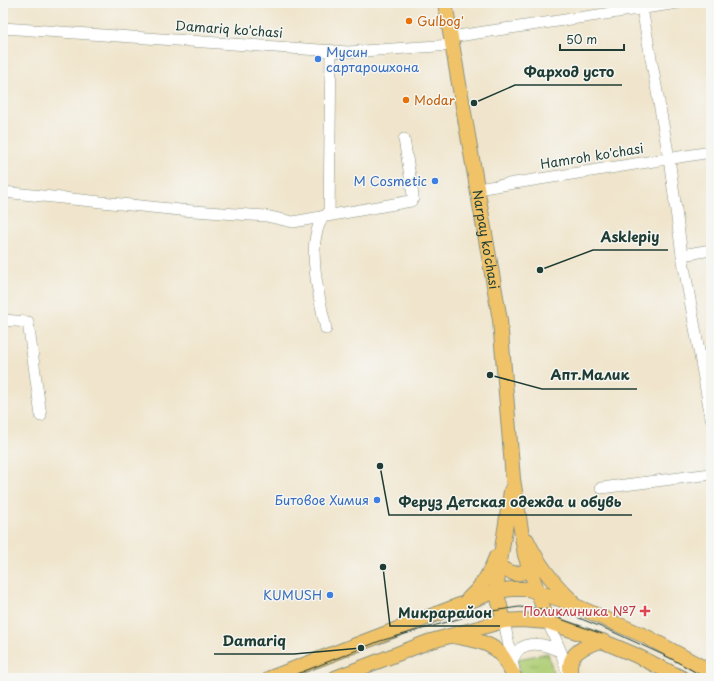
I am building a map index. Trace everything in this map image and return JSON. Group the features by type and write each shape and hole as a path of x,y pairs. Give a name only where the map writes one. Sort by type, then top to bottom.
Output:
{"main road":[{"name":"Narpay ko'chasi","path":"445,3 500,320 513,479 525,555 548,622"},
{"name":"Narpay ko'chasi","path":"504,621 496,591 513,479"},
{"path":"520,524 531,548 551,580 579,607"},
{"path":"463,603 483,583 492,566 504,534"},
{"path":"499,568 516,574 530,570"},
{"path":"270,678 463,603 496,591 512,588 537,591 579,607 647,637 711,672"},
{"path":"335,678 428,642 504,621 521,620 548,622 602,641 633,654 682,678"},
{"path":"451,636 487,644 499,653 515,678"},
{"path":"570,678 570,665 572,659 585,647 602,641"}],"street":[{"name":"Damariq ko'chasi","path":"3,28 348,52 452,41 642,6 678,3"},
{"path":"642,6 669,158 682,255 711,418"},
{"path":"326,329 316,281 314,247 317,231 326,216 331,50"},
{"path":"3,192 180,210 266,216 294,222 411,201 413,199 413,195 404,139"},
{"name":"Hamroh ko'chasi","path":"477,189 711,152"},
{"path":"682,255 711,250"},
{"path":"3,320 28,322 41,416"},
{"path":"601,488 711,474"},
{"path":"504,621 515,678"},
{"path":"548,622 570,678"},
{"path":"512,661 521,647 534,644 552,648 561,652"}],"green space":[{"path":"548,653 553,672 532,678 520,678 518,659"}],"tram line":[{"path":"287,678 380,641 479,613 519,607 543,609 574,616 670,658 706,678"},
{"path":"555,617 602,634"}],"place":[{"name":"Gulbog'","path":"409,21"},
{"name":"Мусин сартарошхона","path":"318,59"},
{"name":"Modar","path":"406,100"},
{"name":"Фарход усто","path":"474,103"},
{"name":"M Cosmetic","path":"435,181"},
{"name":"Asklepiy","path":"540,270"},
{"name":"Апт.Малик","path":"490,375"},
{"name":"Феруз Детская одежда и обувь","path":"380,466"},
{"name":"Битовое Химия","path":"377,500"},
{"name":"Микрарайон","path":"383,567"},
{"name":"KUMUSH","path":"330,595"},
{"name":"Поликлиника №7","path":"645,611"},
{"name":"Damariq","path":"361,648"}]}
